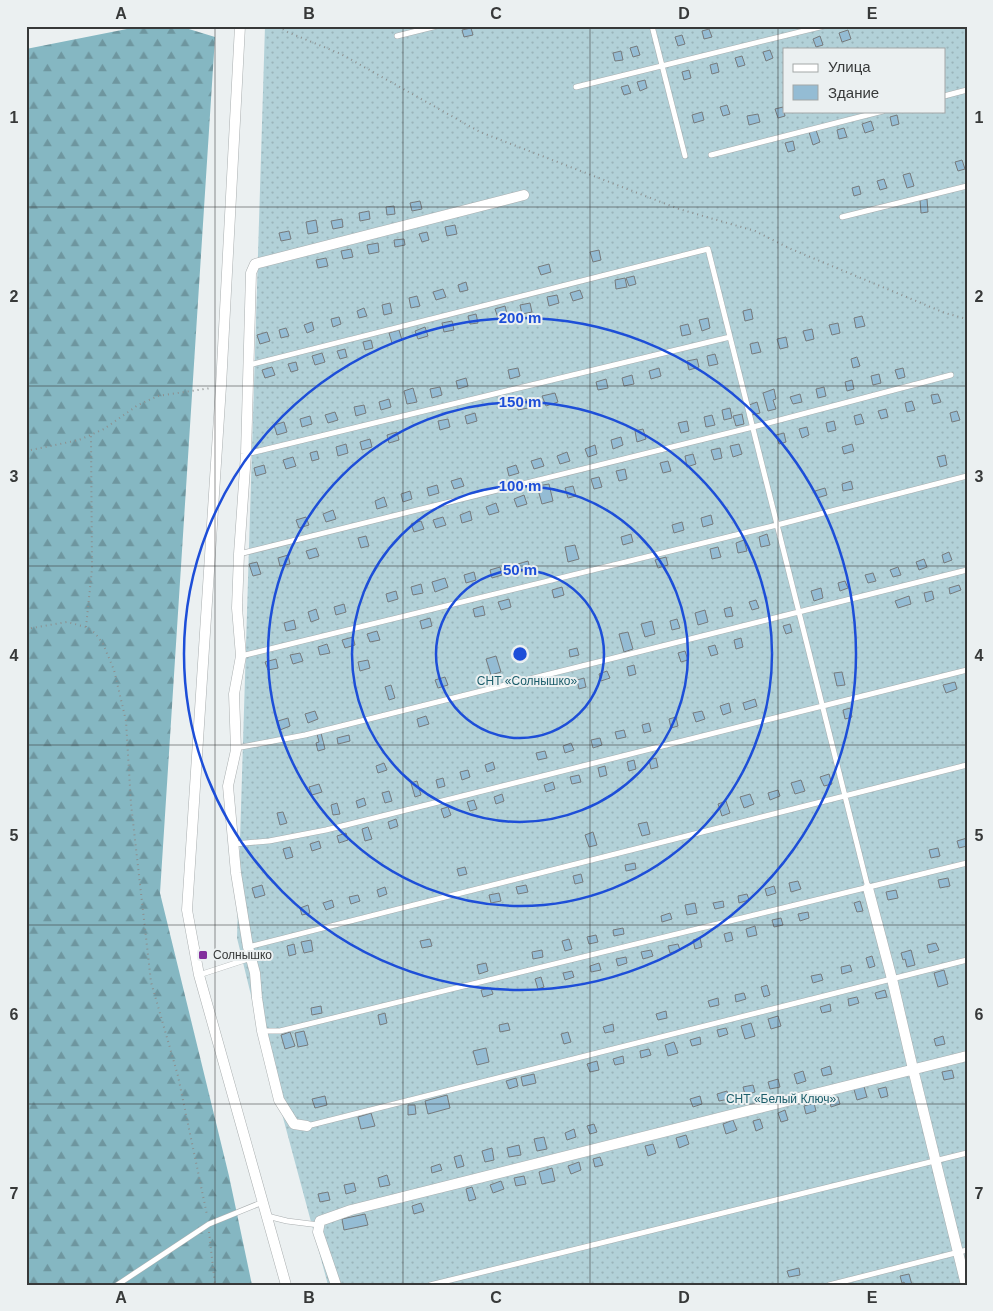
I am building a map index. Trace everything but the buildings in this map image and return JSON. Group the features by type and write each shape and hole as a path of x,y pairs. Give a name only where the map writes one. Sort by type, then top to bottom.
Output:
{"street":[{"path":"240,26 220,386 186,910 199,975 286,1285"},
{"path":"308,1126 294,1124 279,1100 262,1031 255,973 248,947 236,873 228,786 236,748 234,694 241,656 237,608 246,454 251,273 255,264 524,196"},
{"path":"868,888 936,1160 962,1251 966,1285"},
{"path":"336,1285 318,1232 320,1221 351,1210 967,1056"}],"lane":[{"path":"397,36 437,26"},
{"path":"652,26 685,156"},
{"path":"576,87 824,26"},
{"path":"946,95 967,90"},
{"path":"711,155 879,112"},
{"path":"842,217 967,186"},
{"path":"249,365 708,249 868,888"},
{"path":"246,454 730,337"},
{"path":"239,554 753,427 951,374"},
{"path":"241,656 777,525 967,476"},
{"path":"236,748 305,735 967,570"},
{"path":"233,844 269,842 326,830 967,670"},
{"path":"248,947 967,765"},
{"path":"262,1031 280,1031 967,863"},
{"path":"199,975 252,958"},
{"path":"308,1126 967,960"},
{"path":"430,1285 967,1153"},
{"path":"117,1285 209,1224 263,1202"},
{"path":"267,1216 286,1221 319,1225"},
{"path":"829,1285 962,1251"}],"path":[{"path":"279,26 285,31 341,54 480,132 679,209 755,231 791,249 945,313 967,319"},
{"path":"26,451 79,440 91,435 104,429 138,405 158,396 220,386"},
{"path":"86,627 92,569 91,435"},
{"path":"26,629 67,622 86,627 95,633 103,644 114,670 126,721 131,804 151,982 178,1076 209,1224 215,1285"}],"green space":[{"path":"142,26 179,26 215,37 160,893 229,1176 252,1285 26,1285 26,49"},
{"path":"265,26 967,26 967,1285 328,1285 260,1032 237,938"}],"place":[{"name":"Солнышко","path":"203,955"}],"park label":[{"name":"СНТ «Солнышко»","path":"527,681"},
{"name":"СНТ «Белый Ключ»","path":"781,1099"}]}
